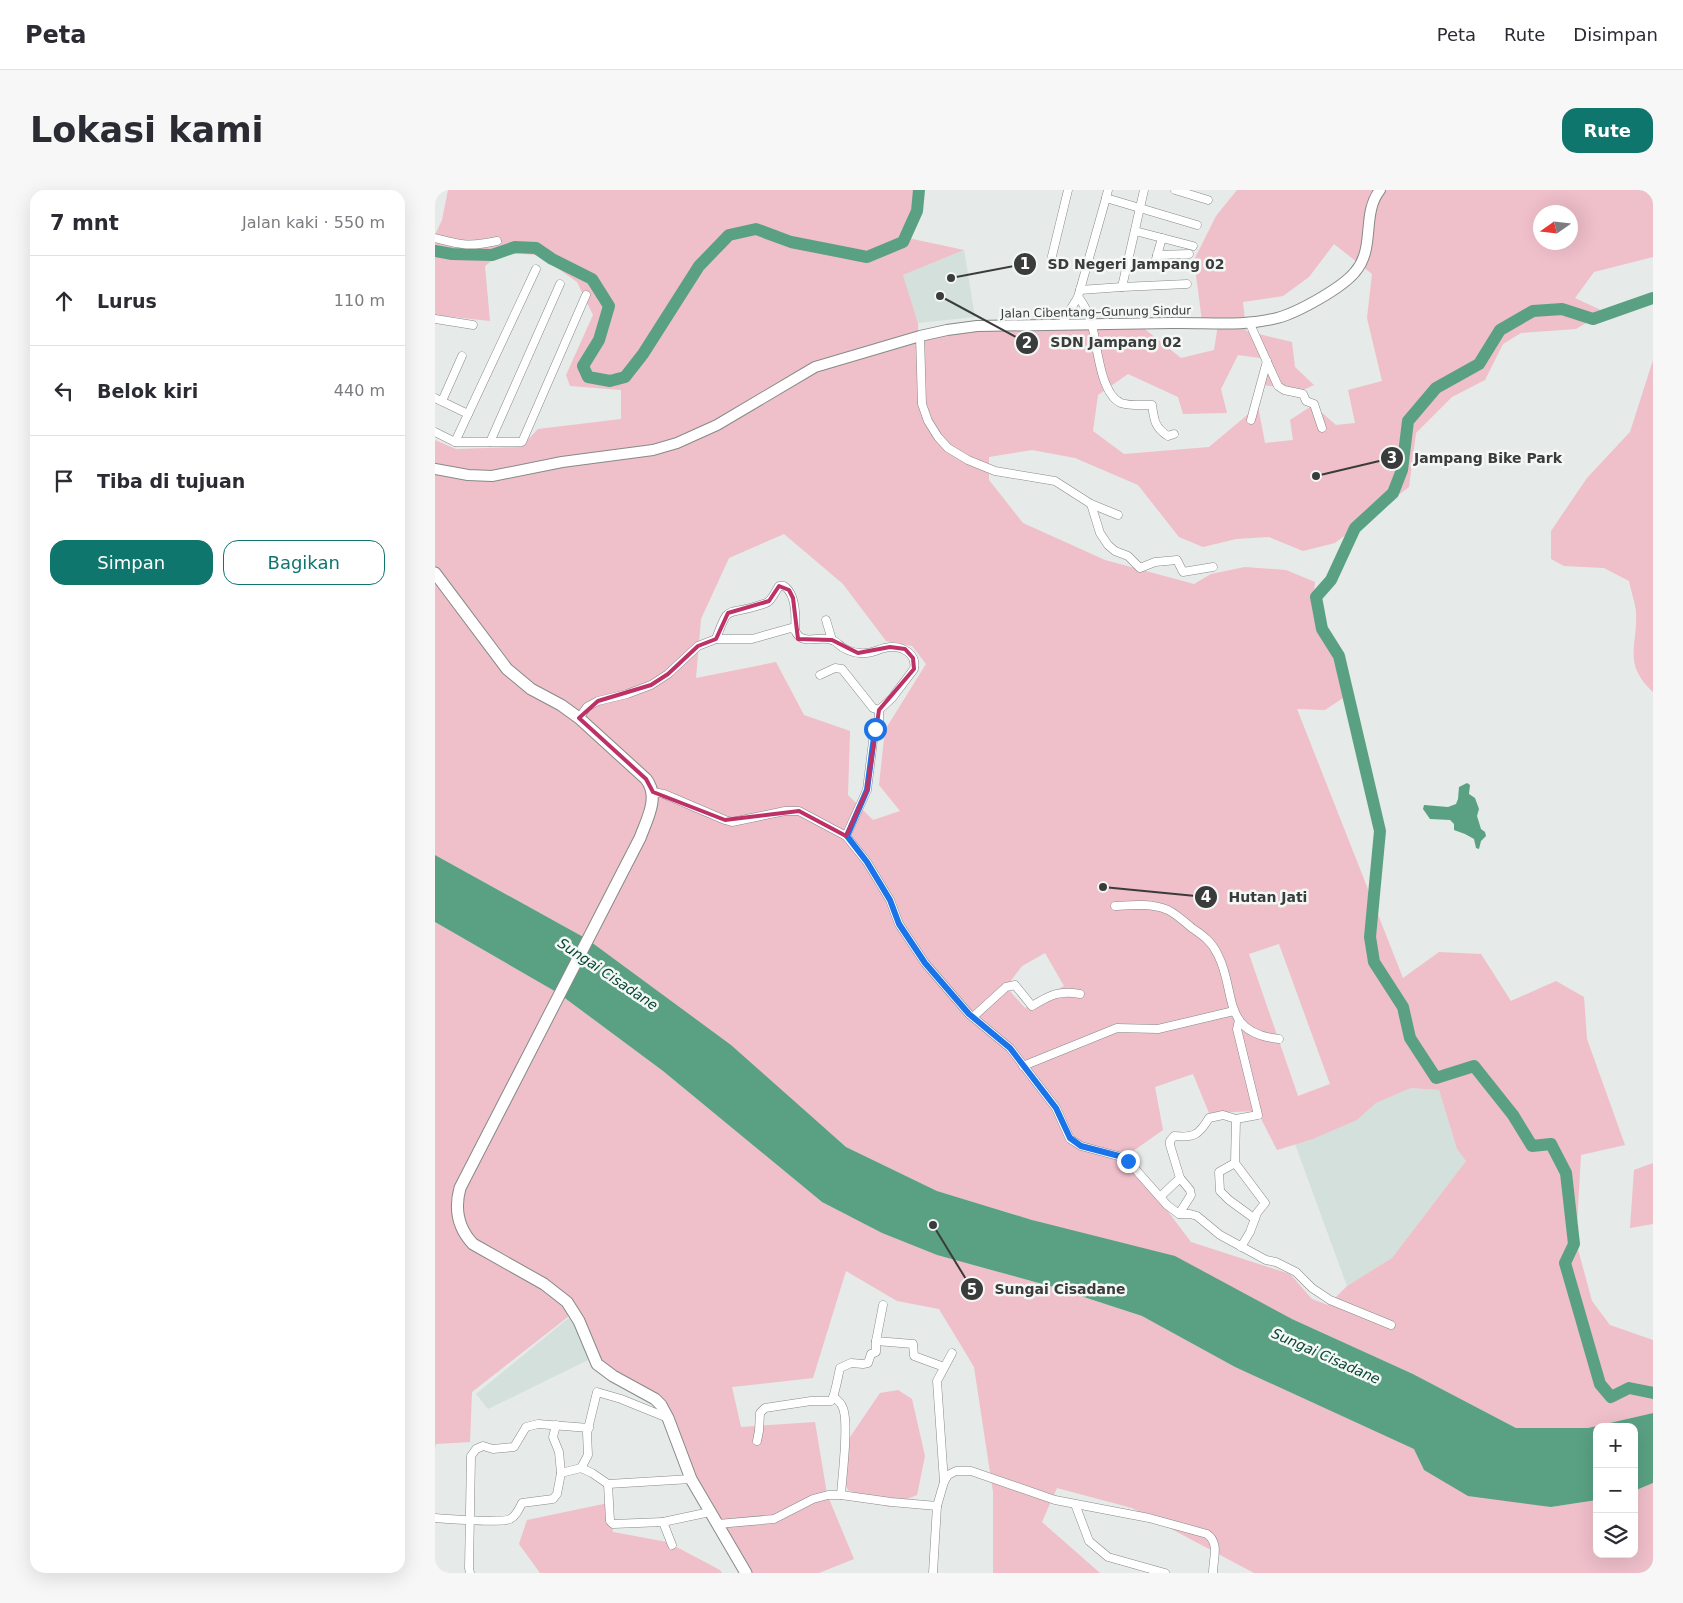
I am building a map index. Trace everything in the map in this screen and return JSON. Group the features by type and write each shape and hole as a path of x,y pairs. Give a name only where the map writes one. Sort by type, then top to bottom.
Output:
{"main road":[{"path":"435,573 507,668 531,689 561,705 579,718 646,779 653,792 651,806 640,838 460,1188 457,1201 457,1215 465,1236 473,1244 544,1284 567,1302 579,1321 597,1364 613,1376 655,1399 661,1405 668,1418 691,1479 746,1573"}],"street":[{"path":"1051,256 1068,190"},
{"path":"1121,287 1144,190"},
{"path":"1175,190 1209,200"},
{"name":"Jalan Cibentang–Gunung Sindur","path":"435,469 468,475 492,476 563,462 653,450 677,443 717,425 815,367 920,336 947,330 973,326 1229,324 1276,319 1289,315 1339,286 1355,273 1367,246 1371,209 1380,190"},
{"path":"1061,325 1079,294 1107,194 1140,208 1197,225"},
{"path":"1135,231 1162,238 1191,250 1157,254"},
{"path":"435,238 463,245 477,245 497,241"},
{"path":"1154,266 1162,238"},
{"path":"455,442 537,269"},
{"path":"490,442 560,284"},
{"path":"1079,294 1121,287 1187,284"},
{"path":"1079,294 1092,325 1103,375 1112,396 1125,404 1152,405 1155,422 1160,431 1168,436 1174,434"},
{"path":"435,432 455,442 522,442 586,295"},
{"path":"435,319 473,325"},
{"path":"1249,322 1278,386 1284,390 1303,394 1306,401 1314,404 1322,428"},
{"path":"920,336 922,404 927,421 948,448 968,460 995,471 1055,481 1091,504 1118,515"},
{"path":"462,356 438,400 468,414"},
{"path":"1251,420 1267,361"},
{"path":"1091,504 1100,533 1108,545 1115,551 1128,556 1141,568 1155,562 1177,560 1183,572 1213,567"},
{"path":"716,638 723,619 728,613 732,610 748,609 769,602 779,586 784,586 789,590 793,598 795,630 797,636 802,639 832,640 843,648 858,653 870,654 890,647 905,649 913,658 914,669 892,698 879,710 879,724 874,733 867,790 847,836"},
{"path":"826,620 832,640"},
{"path":"579,718 587,707 598,701 627,694 651,684 668,674 698,646 716,638 752,639 791,628 795,630"},
{"path":"820,674 835,668 842,669 873,708 879,710"},
{"path":"653,792 664,794 732,822 785,811 799,811 847,836 867,862 890,900 899,924 925,963 973,1017 1010,1048 1056,1108 1070,1138 1081,1146 1119,1156 1128,1161 1167,1205 1179,1214 1197,1216 1220,1235 1266,1260 1276,1262 1295,1272 1312,1288 1330,1300 1391,1325"},
{"path":"1115,906 1142,905 1168,910 1210,941 1219,956 1234,1011 1239,1020 1255,1034 1279,1039"},
{"path":"973,1017 1006,986 1015,985 1032,1006 1051,994 1069,992 1080,994"},
{"path":"1023,1066 1117,1028 1158,1029 1234,1011"},
{"path":"1179,1214 1191,1195 1190,1190 1179,1178 1170,1141 1174,1136 1188,1138 1201,1132 1209,1118 1223,1115 1236,1119 1258,1115 1237,1029 1239,1020"},
{"path":"1236,1119 1235,1163 1265,1203 1257,1213 1250,1232 1241,1246"},
{"path":"1235,1163 1219,1172 1220,1191 1255,1219"},
{"path":"1160,1197 1179,1178"},
{"path":"841,1495 845,1434 844,1412 842,1406 834,1397 833,1391 840,1368 851,1363 868,1363 871,1354 876,1352 876,1341 883,1305"},
{"path":"876,1341 913,1344 914,1356 944,1367"},
{"path":"944,1482 937,1380 952,1353"},
{"path":"581,1468 588,1455 589,1428 597,1392 621,1399 668,1418"},
{"path":"757,1441 760,1413 765,1408 811,1401 831,1402 834,1397"},
{"path":"470,1573 471,1456 476,1449 483,1446 493,1449 514,1447 526,1427 538,1424 589,1428"},
{"path":"435,1518 493,1522 509,1520 515,1516 522,1503 553,1498 557,1494 561,1473 559,1452 553,1437 556,1425"},
{"path":"561,1473 581,1468 608,1484 691,1479"},
{"path":"933,1573 937,1506 944,1482 948,1475 956,1471 971,1471 1055,1500 1149,1518 1207,1534 1212,1538 1215,1546 1213,1573"},
{"path":"608,1484 609,1521 613,1524 663,1522 710,1512"},
{"path":"718,1524 774,1519 813,1499 828,1495 937,1506"},
{"path":"1075,1504 1089,1542 1108,1557 1165,1573"},
{"path":"663,1522 672,1545"}],"highlighted area":[{"path":"779,586 789,590 793,598 798,639 832,640 858,653 890,647 905,649 913,658 914,669 879,710 867,790 846,836 799,811 725,820 653,792 646,779 579,718 598,701 651,685 668,674 698,646 716,639 728,613 769,601"}],"shaded area":[{"path":"448,190 914,190 908,238 964,250 903,275 918,323 920,394 922,338 984,328 1141,326 1181,358 1214,350 1218,325 1202,321 1194,260 1216,216 1237,190 1653,190 1653,257 1594,272 1575,298 1605,312 1576,329 1521,333 1503,344 1485,380 1452,397 1416,433 1409,487 1335,543 1303,551 1269,537 1236,539 1203,547 1179,537 1138,485 1075,458 1032,450 989,457 989,480 1023,523 1105,560 1194,584 1211,574 1245,567 1286,570 1315,582 1313,604 1346,663 1352,692 1325,710 1297,709 1403,978 1439,952 1481,954 1511,1001 1556,981 1584,997 1587,1039 1625,1145 1581,1155 1576,1242 1592,1301 1610,1325 1653,1340 1653,1413 1610,1423 1593,1423 1593,1427 1588,1428 1516,1428 1413,1374 1292,1319 1032,1220 937,1191 846,1147 809,1115 587,939 435,855 435,440 456,449 521,447 538,429 621,419 621,390 570,386 566,375 593,315 577,282 539,255 502,253 485,266 490,321 435,315 435,235 442,220","holes":["1334,244 1372,274 1367,318 1382,381 1348,390 1355,423 1336,425 1313,405 1290,420 1293,440 1265,443 1258,406 1209,447 1124,454 1093,431 1098,395 1128,374 1178,397 1183,414 1227,413 1221,389 1238,355 1267,359 1263,385 1303,390 1314,385 1295,367 1292,342 1246,331 1243,302 1283,296 1309,277","784,534 843,584 886,641 912,646 926,664 885,730 879,785 900,811 873,820 848,795 850,731 804,715 776,662 696,678 701,619 729,558","1279,944 1330,1084 1298,1096 1249,954","1045,953 1064,986 1025,1008 1006,987 1022,966","1193,1074 1209,1113 1257,1111 1277,1150 1313,1139 1357,1120 1376,1103 1411,1088 1439,1090 1457,1149 1466,1161 1392,1258 1347,1286 1328,1305 1312,1299 1290,1274 1191,1242 1126,1156 1163,1130 1155,1087"]},
{"path":"964,250 975,317 918,323 903,275"},
{"path":"1653,360 1653,692 1643,682 1635,663 1636,612 1629,581 1604,568 1564,566 1551,559 1551,531 1587,478 1630,432"},
{"path":"435,922 558,993 663,1071 822,1202 882,1233 937,1255 1053,1287 1142,1316 1235,1367 1415,1449 1424,1470 1551,1507 1593,1501 1593,1558 1638,1558 1638,1489 1653,1483 1653,1573 1254,1573 1132,1508 1057,1488 1042,1522 1100,1573 993,1573 993,1492 974,1367 939,1309 897,1301 846,1271 813,1378 732,1387 741,1427 815,1422 827,1494 854,1559 819,1573 749,1573 699,1489 663,1406 599,1359 578,1309 472,1392 470,1442 436,1444 435,1448"},
{"path":"1411,1088 1439,1090 1457,1149 1466,1161 1392,1258 1347,1286 1295,1144 1313,1139 1357,1120 1376,1103"},
{"path":"1653,1163 1653,1224 1630,1228 1634,1170"},
{"path":"571,1316 590,1359 488,1409 476,1394"},
{"path":"898,1390 912,1399 925,1456 917,1495 888,1507 848,1490 839,1471 846,1443 880,1393"},
{"path":"608,1503 613,1532 667,1542 720,1570 722,1573 540,1573 519,1544 527,1520"}],"water":[{"path":"1467,783 1470,785 1469,794 1475,798 1479,809 1477,816 1481,829 1485,832 1486,836 1481,841 1479,849 1476,848 1474,839 1454,830 1454,824 1450,820 1430,819 1423,809 1424,805 1448,807 1456,804 1459,787"},
{"path":"435,855 587,939 731,1045 846,1147 937,1191 1032,1220 1175,1256 1292,1319 1413,1374 1516,1428 1593,1427 1593,1501 1551,1507 1468,1496 1424,1470 1414,1449 1235,1367 1142,1316 1053,1287 937,1255 882,1233 822,1202 663,1071 558,993 435,922"},
{"path":"1653,1413 1653,1483 1638,1489 1638,1423 1610,1423"}],"waterway":[{"path":"435,251 452,254 492,255 515,247 536,248 552,259 592,279 609,306 599,340 583,366 588,377 610,381 625,377 643,354 699,266 729,235 756,229 791,242 867,257 903,242 917,211 919,190"},
{"path":"1653,298 1593,319 1562,309 1533,311 1500,330 1479,364 1436,388 1408,421 1402,470 1393,493 1355,528 1331,580 1316,597 1322,629 1339,656 1380,831 1370,937 1374,962 1403,1007 1410,1038 1436,1078 1474,1066 1513,1115 1532,1146 1551,1144 1566,1173 1574,1244 1565,1263 1600,1384 1611,1397 1629,1388 1653,1393"}],"place":[{"name":"SD Negeri Jampang 02","path":"951,278"},
{"name":"SDN Jampang 02","path":"940,296"},
{"name":"Jampang Bike Park","path":"1316,476"},
{"name":"Hutan Jati","path":"1103,887"},
{"name":"Sungai Cisadane","path":"933,1225"}],"route":[{"path":"875,729 867,790 847,836 867,862 890,900 899,924 925,963 969,1014 1010,1048 1056,1108 1070,1138 1081,1146 1119,1156 1128,1161"}]}
